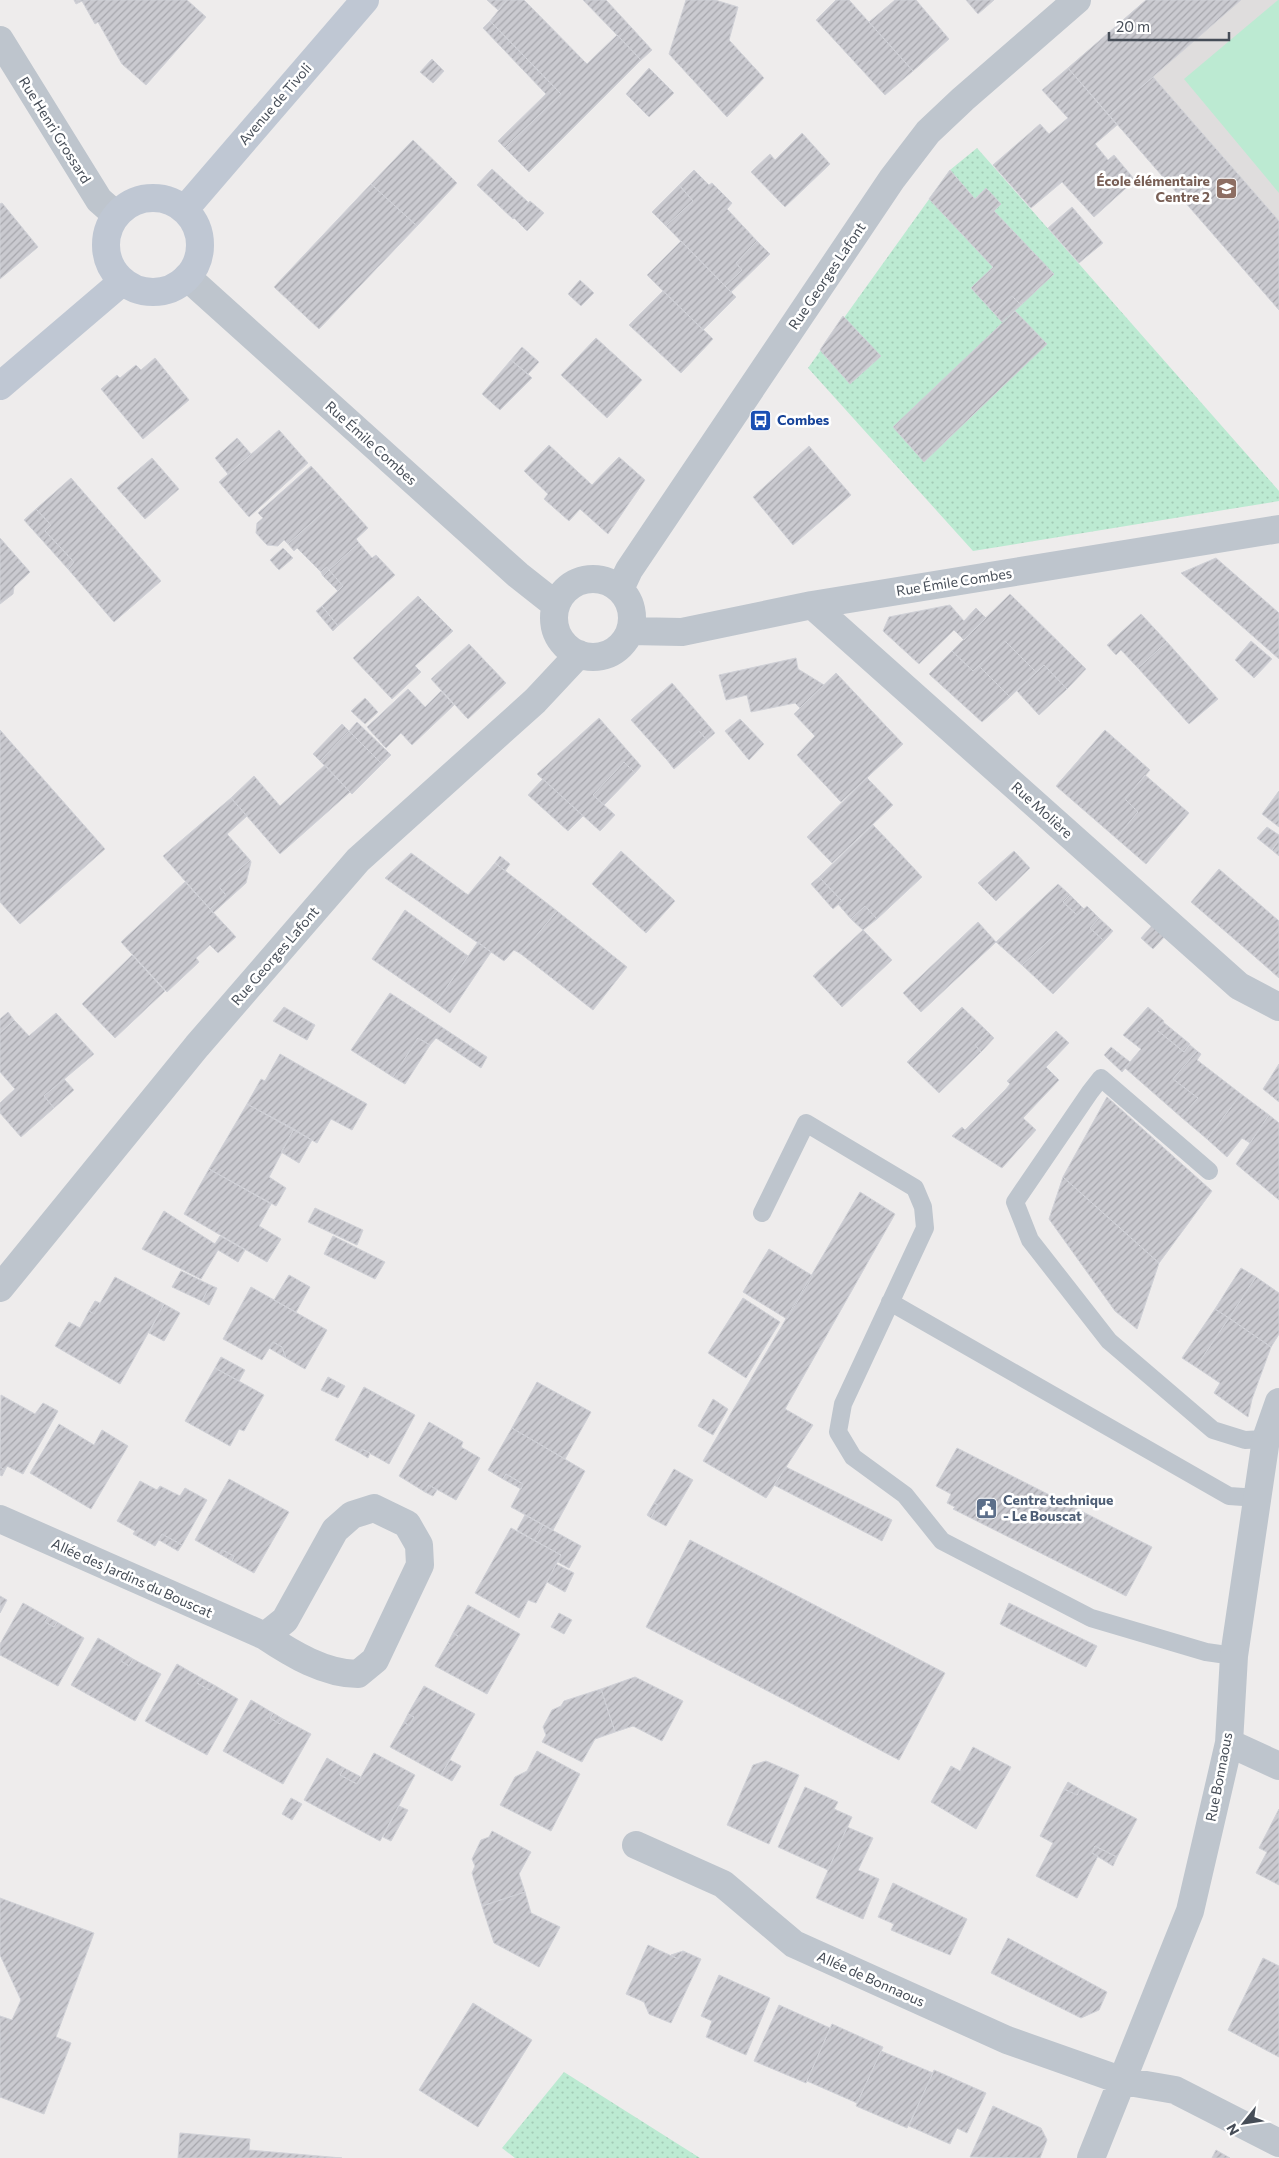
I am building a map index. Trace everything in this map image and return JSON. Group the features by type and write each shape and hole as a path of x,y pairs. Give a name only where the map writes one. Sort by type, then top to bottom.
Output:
{"street":[{"name":"Avenue de Tivoli","path":"184,209 365,0"},
{"name":"Rue Georges Lafont","path":"620,589 628,570 892,179 928,132 1077,0"},
{"name":"Rue Henri Grossard","path":"0,40 99,200 116,215"},
{"path":"157,197 171,201 184,209 194,221 199,235 200,250 196,265 188,277 176,286 162,291 148,292 134,289 123,281 112,269 107,256 106,241 108,228 116,215 128,204 141,199 157,197"},
{"name":"Rue Émile Combes","path":"188,277 518,575 556,605"},
{"path":"0,386 123,281"},
{"name":"Rue Émile Combes","path":"630,631 682,632 812,605 1279,529"},
{"path":"597,579 609,582 620,589 632,608 633,619 630,631 624,642 615,650 597,656 579,654 569,648 561,639 554,617 556,605 562,594 572,585 584,580 597,579"},
{"name":"Rue Molière","path":"812,605 1239,986 1279,1007"},
{"name":"Rue Georges Lafont","path":"0,1288 197,1046 358,860 535,701 579,654"},
{"name":"Rue Bonnaous","path":"1091,2158 1190,1911 1229,1743 1234,1656 1266,1439 1279,1402"},
{"name":"Allée des Jardins du Bouscat","path":"0,1519 265,1636 287,1650 340,1674 358,1674 376,1660 420,1565 419,1544 406,1524 374,1508 352,1515 335,1530 285,1620 265,1636"},
{"path":"1229,1743 1279,1766"},
{"name":"Allée de Bonnaous","path":"636,1846 723,1884 794,1944 1007,2040 1123,2081"},
{"path":"1123,2081 1175,2090 1279,2143"}],"lane":[{"path":"1209,1171 1101,1078 1016,1202 1030,1240 1109,1341 1213,1430 1245,1440 1266,1439"},
{"path":"762,1213 806,1123 915,1188 923,1207 925,1228 843,1404 838,1432 852,1457 905,1494 942,1541 1091,1618 1206,1652 1234,1656"},
{"path":"890,1302 1229,1496 1258,1498"}],"shaded area":[{"name":"École élémentaire Centre 2","path":"1146,0 1279,0 1279,310 1068,68"}],"green space":[{"path":"1279,0 1279,193 1184,79"},
{"path":"977,148 1279,491 1279,501 973,551 808,368 950,170"},
{"path":"564,2072 700,2158 515,2158 502,2148"}],"building":[{"path":"74,0 187,0 206,17 146,85 122,64 98,22 95,24 82,1 76,4"},
{"path":"487,0 507,0 498,10"},
{"path":"507,0 524,0 587,64 617,35 641,60 529,172 505,148 561,94 490,21"},
{"path":"583,0 606,0 630,26 619,37"},
{"path":"686,0 715,0 738,7 729,40 764,78 727,117 669,54"},
{"path":"836,0 849,0 913,71 885,95 816,20"},
{"path":"895,0 916,0 949,39 913,71 869,22"},
{"path":"966,0 994,0 978,14"},
{"path":"1146,0 1241,0 1109,115 1068,68"},
{"path":"490,21 561,94 505,148 498,141 546,94 483,28"},
{"path":"630,26 652,50 641,60 619,37"},
{"path":"432,59 444,71 433,83 420,72"},
{"path":"649,68 674,93 649,117 626,94"},
{"path":"1068,68 1117,125 1095,144 1108,160 1114,155 1135,180 1094,217 1062,182 1031,208 993,165 1040,124 1049,134 1068,118 1042,90"},
{"path":"1153,77 1279,221 1279,310 1109,115"},
{"path":"802,133 830,164 785,207 751,172 770,154 775,160"},
{"path":"413,140 457,183 417,226 371,184"},
{"path":"492,169 528,202 513,219 477,185"},
{"path":"694,170 709,185 712,183 732,203 727,209 757,241 736,263 742,270 725,286 666,226 693,201 679,185"},
{"path":"950,170 975,199 986,188 1001,204 994,211 1054,274 1021,305 1012,296 994,313 971,288 993,267 929,199"},
{"path":"371,184 417,226 319,329 274,287"},
{"path":"679,185 693,201 666,226 652,212"},
{"path":"530,201 544,213 527,231 514,218"},
{"path":"2,203 38,247 0,279 0,204"},
{"path":"1072,207 1103,243 1079,263 1048,228"},
{"path":"681,241 736,297 703,330 647,275"},
{"path":"757,241 770,254 731,292 725,286 742,270 736,263"},
{"path":"580,280 594,293 581,306 568,294"},
{"path":"663,291 713,339 681,373 629,325"},
{"path":"1012,296 1021,305 1002,322 994,313"},
{"path":"1015,311 1047,344 924,462 893,427"},
{"path":"843,316 881,356 850,384 820,350"},
{"path":"596,338 642,380 607,418 561,375"},
{"path":"522,347 539,362 528,374 511,360"},
{"path":"155,358 189,400 143,439 101,389 117,375 120,378 136,365 141,370"},
{"path":"511,360 532,378 500,410 482,394"},
{"path":"279,430 308,463 249,517 219,482"},
{"path":"237,438 251,454 228,474 215,458"},
{"path":"549,445 592,485 619,457 645,480 608,534 580,509 569,521 544,499 548,494 524,471"},
{"path":"809,446 851,495 793,545 753,497"},
{"path":"152,458 179,489 145,519 117,488"},
{"path":"311,466 340,497 288,544 284,540 278,546 267,545 256,533 257,523 263,518 258,513"},
{"path":"71,478 161,581 114,622 68,569 74,562 45,531 51,525 36,509"},
{"path":"340,497 368,528 356,539 359,543 329,570 327,567 321,572 297,548 294,551 288,544"},
{"path":"36,509 51,525 45,531 74,562 68,569 24,520"},
{"path":"0,538 30,572 14,587 13,594 0,604"},
{"path":"359,543 372,558 376,555 395,575 338,626 322,606 343,586 329,570"},
{"path":"283,548 293,558 279,570 270,560"},
{"path":"1216,558 1279,613 1279,659 1181,573"},
{"path":"327,567 329,570 323,576 321,572"},
{"path":"329,570 343,586 338,591 323,576"},
{"path":"1010,594 1086,669 1067,689 1044,665 1036,672 1005,641 973,671 952,651"},
{"path":"418,596 453,631 415,666 421,672 392,699 353,658"},
{"path":"950,605 964,621 976,608 986,618 964,640 954,630 919,664 883,631 889,617"},
{"path":"322,606 338,626 333,631 316,611"},
{"path":"1141,614 1167,642 1138,668 1121,650 1116,655 1107,645"},
{"path":"1005,641 1036,672 1010,697 979,666"},
{"path":"1251,641 1272,659 1254,678 1235,660"},
{"path":"1167,642 1218,699 1189,724 1138,668"},
{"path":"469,644 506,683 468,719 431,679"},
{"path":"952,651 973,671 979,666 1010,697 982,722 929,674"},
{"path":"796,658 798,669 824,685 800,708 795,703 751,712 747,695 726,700 719,675"},
{"path":"1044,665 1067,689 1039,715 1017,691"},
{"path":"836,673 903,744 841,802 797,755 815,736 794,714"},
{"path":"672,683 715,733 707,740 699,731 667,760 631,720"},
{"path":"408,689 425,707 441,691 454,705 412,745 401,733 386,748 367,727"},
{"path":"365,698 378,712 365,724 351,711"},
{"path":"599,718 641,766 635,773 624,762 593,795 615,815 600,831 537,774"},
{"path":"740,719 764,744 749,760 725,731"},
{"path":"357,722 391,755 382,764 349,731"},
{"path":"342,724 349,731 320,761 313,754"},
{"path":"0,730 105,849 20,924 0,902"},
{"path":"1105,730 1150,770 1125,799 1138,812 1116,838 1056,786"},
{"path":"349,731 382,764 352,794 320,761"},
{"path":"699,731 707,740 674,769 667,760"},
{"path":"624,762 635,773 604,805 593,795"},
{"path":"325,765 350,792 280,854 231,798 254,776 280,806"},
{"path":"1145,775 1189,813 1146,864 1116,838 1138,812 1125,799"},
{"path":"867,778 893,805 832,863 807,837"},
{"path":"543,779 583,816 568,831 528,795"},
{"path":"1279,791 1279,827 1262,814"},
{"path":"231,798 247,816 227,834 250,860 219,887 226,895 210,909 163,856"},
{"path":"873,825 896,849 842,901 819,877"},
{"path":"1267,827 1279,835 1279,840 1272,850 1257,838"},
{"path":"1279,840 1279,856 1272,850"},
{"path":"896,849 922,877 877,919 865,906 851,919 838,904"},
{"path":"621,851 675,901 646,933 592,884"},
{"path":"1014,851 1030,868 996,901 978,883"},
{"path":"411,853 468,895 495,863 557,911 521,954 514,950 504,961 385,878"},
{"path":"500,856 510,864 505,871 495,863"},
{"path":"250,860 246,883 213,913 210,909 226,895 219,887"},
{"path":"1219,869 1279,921 1279,930 1254,956 1191,902"},
{"path":"819,877 842,901 833,909 811,884"},
{"path":"185,882 236,937 218,953 210,945 196,958 199,962 167,992 121,942"},
{"path":"1058,884 1070,895 1063,902 1077,915 1022,965 996,942"},
{"path":"1070,895 1084,909 1077,915 1063,902"},
{"path":"865,906 877,919 863,930 851,919"},
{"path":"1087,906 1099,918 1090,928 1104,941 1053,994 1022,965"},
{"path":"405,910 468,956 436,1003 372,959"},
{"path":"557,911 627,967 593,1010 521,954"},
{"path":"1099,918 1113,931 1104,941 1090,928"},
{"path":"1156,921 1168,933 1153,949 1141,938"},
{"path":"978,922 996,942 921,1012 903,993"},
{"path":"863,930 892,960 842,1007 813,976"},
{"path":"1279,930 1279,978 1254,956"},
{"path":"478,942 491,952 450,1013 436,1003"},
{"path":"132,955 165,991 115,1038 82,1004"},
{"path":"390,993 487,1057 481,1068 436,1038 430,1045 418,1038 393,1077 351,1050"},
{"path":"284,1007 315,1025 307,1040 273,1021"},
{"path":"962,1007 988,1032 975,1045 981,1052 939,1093 907,1062"},
{"path":"1148,1007 1164,1021 1157,1030 1184,1052 1190,1045 1197,1051 1173,1079 1198,1098 1181,1117 1125,1068 1141,1049 1123,1035"},
{"path":"8,1012 14,1020 0,1033 0,1019"},
{"path":"56,1013 94,1054 44,1096 54,1108 21,1137 0,1113 0,1103 15,1089 0,1072 0,1033 14,1020 29,1036"},
{"path":"1163,1022 1190,1044 1184,1052 1157,1030"},
{"path":"1056,1031 1069,1043 1046,1067 1059,1080 1023,1118 1036,1130 1002,1168 952,1136 962,1127 965,1130 1006,1089 1010,1084 1007,1081"},
{"path":"988,1032 994,1038 981,1052 975,1045"},
{"path":"418,1038 430,1045 405,1084 393,1077"},
{"path":"1111,1047 1130,1062 1122,1072 1104,1055"},
{"path":"1197,1051 1201,1054 1197,1060 1241,1094 1207,1139 1181,1117 1198,1098 1173,1079"},
{"path":"280,1054 367,1104 352,1130 331,1119 317,1143 247,1104 261,1079 265,1081"},
{"path":"1279,1064 1279,1102 1263,1089"},
{"path":"64,1079 74,1090 54,1108 44,1096"},
{"path":"1241,1094 1269,1115 1250,1143 1242,1138 1227,1157 1207,1139"},
{"path":"1107,1097 1212,1191 1159,1263 1063,1177"},
{"path":"247,1104 294,1129 269,1177 286,1188 276,1206 209,1169"},
{"path":"1269,1115 1279,1123 1279,1200 1236,1164"},
{"path":"294,1129 312,1140 299,1163 281,1152"},
{"path":"209,1169 271,1204 259,1226 281,1239 267,1262 184,1214"},
{"path":"1063,1177 1159,1263 1137,1329 1115,1311 1049,1219"},
{"path":"860,1192 895,1214 785,1409 813,1425 766,1498 703,1461"},
{"path":"315,1208 363,1230 357,1245 308,1222"},
{"path":"164,1211 215,1244 220,1236 245,1250 238,1262 218,1250 201,1279 142,1249"},
{"path":"333,1236 385,1262 375,1279 324,1254"},
{"path":"769,1249 813,1276 787,1319 743,1292"},
{"path":"1241,1268 1256,1277 1229,1318 1215,1309"},
{"path":"181,1271 210,1285 202,1301 172,1287"},
{"path":"289,1275 310,1287 296,1312 274,1300"},
{"path":"115,1277 164,1304 120,1384 55,1346 69,1322 80,1328 89,1311 94,1314"},
{"path":"1256,1277 1279,1293 1279,1334 1271,1347 1229,1318"},
{"path":"210,1285 217,1288 209,1305 202,1301"},
{"path":"251,1287 327,1330 305,1369 286,1358 282,1347 273,1342 262,1360 223,1339"},
{"path":"743,1298 780,1322 746,1378 708,1353"},
{"path":"95,1301 100,1303 94,1314 89,1311"},
{"path":"164,1304 180,1313 164,1341 149,1333"},
{"path":"1215,1309 1229,1318 1196,1367 1182,1358"},
{"path":"1229,1318 1271,1347 1252,1399 1248,1417 1214,1393 1220,1383 1196,1367"},
{"path":"273,1342 282,1347 286,1358 269,1348"},
{"path":"221,1357 245,1370 239,1381 215,1368"},
{"path":"215,1368 264,1395 244,1431 239,1429 230,1446 185,1421"},
{"path":"328,1377 345,1386 338,1398 321,1390"},
{"path":"537,1382 591,1412 565,1459 512,1428"},
{"path":"364,1387 415,1415 389,1464 362,1449 360,1453 335,1440"},
{"path":"1,1395 35,1414 43,1403 58,1411 23,1474 7,1466 5,1470 0,1467"},
{"path":"713,1399 728,1409 713,1435 698,1426"},
{"path":"429,1422 463,1442 461,1447 480,1458 456,1500 429,1485 425,1492 399,1476"},
{"path":"59,1424 94,1445 102,1430 128,1446 91,1509 30,1473"},
{"path":"512,1428 585,1471 553,1530 511,1507 523,1484 506,1474 503,1479 488,1470"},
{"path":"957,1448 1152,1547 1126,1596 953,1509 955,1507 947,1503 951,1494 936,1486"},
{"path":"362,1449 370,1453 368,1458 360,1453"},
{"path":"0,1467 5,1470 2,1476 0,1475"},
{"path":"786,1467 892,1520 882,1541 774,1485"},
{"path":"674,1469 693,1480 666,1526 651,1518 658,1505 654,1503"},
{"path":"506,1474 523,1484 521,1489 503,1479"},
{"path":"229,1479 289,1512 254,1573 232,1561 234,1556 222,1550 220,1554 195,1540"},
{"path":"140,1481 157,1490 160,1486 180,1496 185,1488 207,1500 182,1545 162,1534 155,1546 133,1534 135,1531 117,1521"},
{"path":"429,1485 437,1490 433,1496 425,1492"},
{"path":"654,1503 658,1505 651,1518 647,1515"},
{"path":"525,1515 543,1525 534,1540 517,1530"},
{"path":"543,1525 581,1546 569,1568 558,1562 561,1555 534,1540"},
{"path":"511,1528 561,1555 536,1603 528,1600 519,1618 475,1593"},
{"path":"162,1534 182,1545 178,1551 159,1540"},
{"path":"690,1540 945,1673 899,1760 646,1627"},
{"path":"222,1550 234,1556 232,1561 220,1554"},
{"path":"556,1564 574,1573 565,1592 547,1582"},
{"path":"0,1596 7,1600 0,1613"},
{"path":"23,1603 48,1617 45,1622 54,1627 57,1622 84,1638 58,1686 0,1655 0,1644"},
{"path":"1009,1603 1097,1646 1086,1667 1000,1624"},
{"path":"468,1605 520,1634 487,1694 435,1666 448,1643 452,1646 458,1636 453,1633"},
{"path":"559,1613 572,1620 564,1634 551,1627"},
{"path":"48,1617 57,1622 54,1627 45,1622"},
{"path":"453,1633 458,1636 452,1646 448,1643"},
{"path":"98,1638 125,1654 121,1661 129,1666 133,1659 161,1674 135,1721 71,1685"},
{"path":"125,1654 133,1659 129,1666 121,1661"},
{"path":"177,1664 201,1678 197,1683 211,1691 214,1685 238,1699 207,1755 145,1721"},
{"path":"635,1677 683,1701 662,1741 633,1726 615,1732 601,1689"},
{"path":"201,1678 214,1685 211,1691 197,1683"},
{"path":"424,1686 475,1714 441,1775 390,1747 404,1722 409,1726 414,1717 408,1714"},
{"path":"601,1689 615,1732 595,1739 582,1762 542,1742 546,1735 543,1727 552,1710 561,1706 564,1701"},
{"path":"251,1700 273,1713 270,1718 280,1724 283,1719 311,1734 283,1784 223,1751"},
{"path":"273,1713 283,1719 280,1724 270,1718"},
{"path":"408,1714 414,1717 409,1726 404,1722"},
{"path":"973,1747 1011,1767 976,1829 931,1802 951,1766 960,1771"},
{"path":"537,1751 580,1774 551,1831 500,1805 515,1777 527,1771"},
{"path":"374,1753 415,1775 380,1841 304,1800 327,1758 344,1768 340,1775 357,1784"},
{"path":"450,1760 461,1766 452,1781 441,1775"},
{"path":"766,1761 799,1775 769,1844 727,1825 753,1765"},
{"path":"344,1768 361,1777 357,1784 340,1775"},
{"path":"1068,1782 1080,1789 1077,1795 1064,1789"},
{"path":"805,1787 838,1802 834,1809 852,1817 828,1870 778,1847"},
{"path":"1064,1789 1077,1795 1080,1789 1137,1819 1117,1857 1095,1846 1092,1853 1098,1856 1077,1898 1036,1876 1053,1843 1040,1836"},
{"path":"291,1798 302,1804 292,1820 282,1814"},
{"path":"399,1806 408,1810 391,1841 383,1837"},
{"path":"1279,1809 1279,1885 1256,1873 1267,1852 1259,1848"},
{"path":"847,1827 873,1838 858,1870 879,1879 863,1919 816,1898"},
{"path":"492,1831 531,1852 519,1874 525,1892 482,1906 472,1873 475,1866 472,1859 481,1840 489,1837"},
{"path":"1095,1846 1117,1857 1113,1866 1092,1853"},
{"path":"893,1883 967,1919 950,1955 891,1930 894,1924 878,1917"},
{"path":"525,1892 531,1913 560,1927 539,1967 494,1943 482,1906"},
{"path":"0,1898 94,1933 56,2037 71,2043 44,2114 0,2097 0,2016 12,2020 21,2000 0,1955"},
{"path":"1008,1938 1107,1992 1099,2010 1081,2018 991,1973"},
{"path":"648,1945 678,1959 683,1951 701,1959 671,2023 649,2014 644,2002 626,1994"},
{"path":"683,1951 678,1959 671,1955"},
{"path":"1263,1958 1279,1966 1279,2057 1228,2030"},
{"path":"719,1975 770,1998 746,2055 706,2037 712,2021 701,2016"},
{"path":"473,2003 532,2040 478,2127 419,2090"},
{"path":"779,2005 830,2028 806,2083 754,2061"},
{"path":"832,2024 883,2047 857,2103 807,2081"},
{"path":"881,2051 933,2073 907,2128 856,2106"},
{"path":"934,2070 986,2093 967,2133 957,2128 950,2144 909,2126"},
{"path":"993,2106 1041,2128 1047,2140 1040,2158 970,2157"},
{"path":"180,2133 250,2139 249,2150 342,2158 178,2158"},
{"path":"1216,2150 1230,2158 1212,2158"}],"place":[{"name":"École élémentaire Centre 2","path":"1226,189"},
{"name":"Combes","path":"761,420"},
{"name":"Centre technique - Le Bouscat","path":"987,1508"}]}
